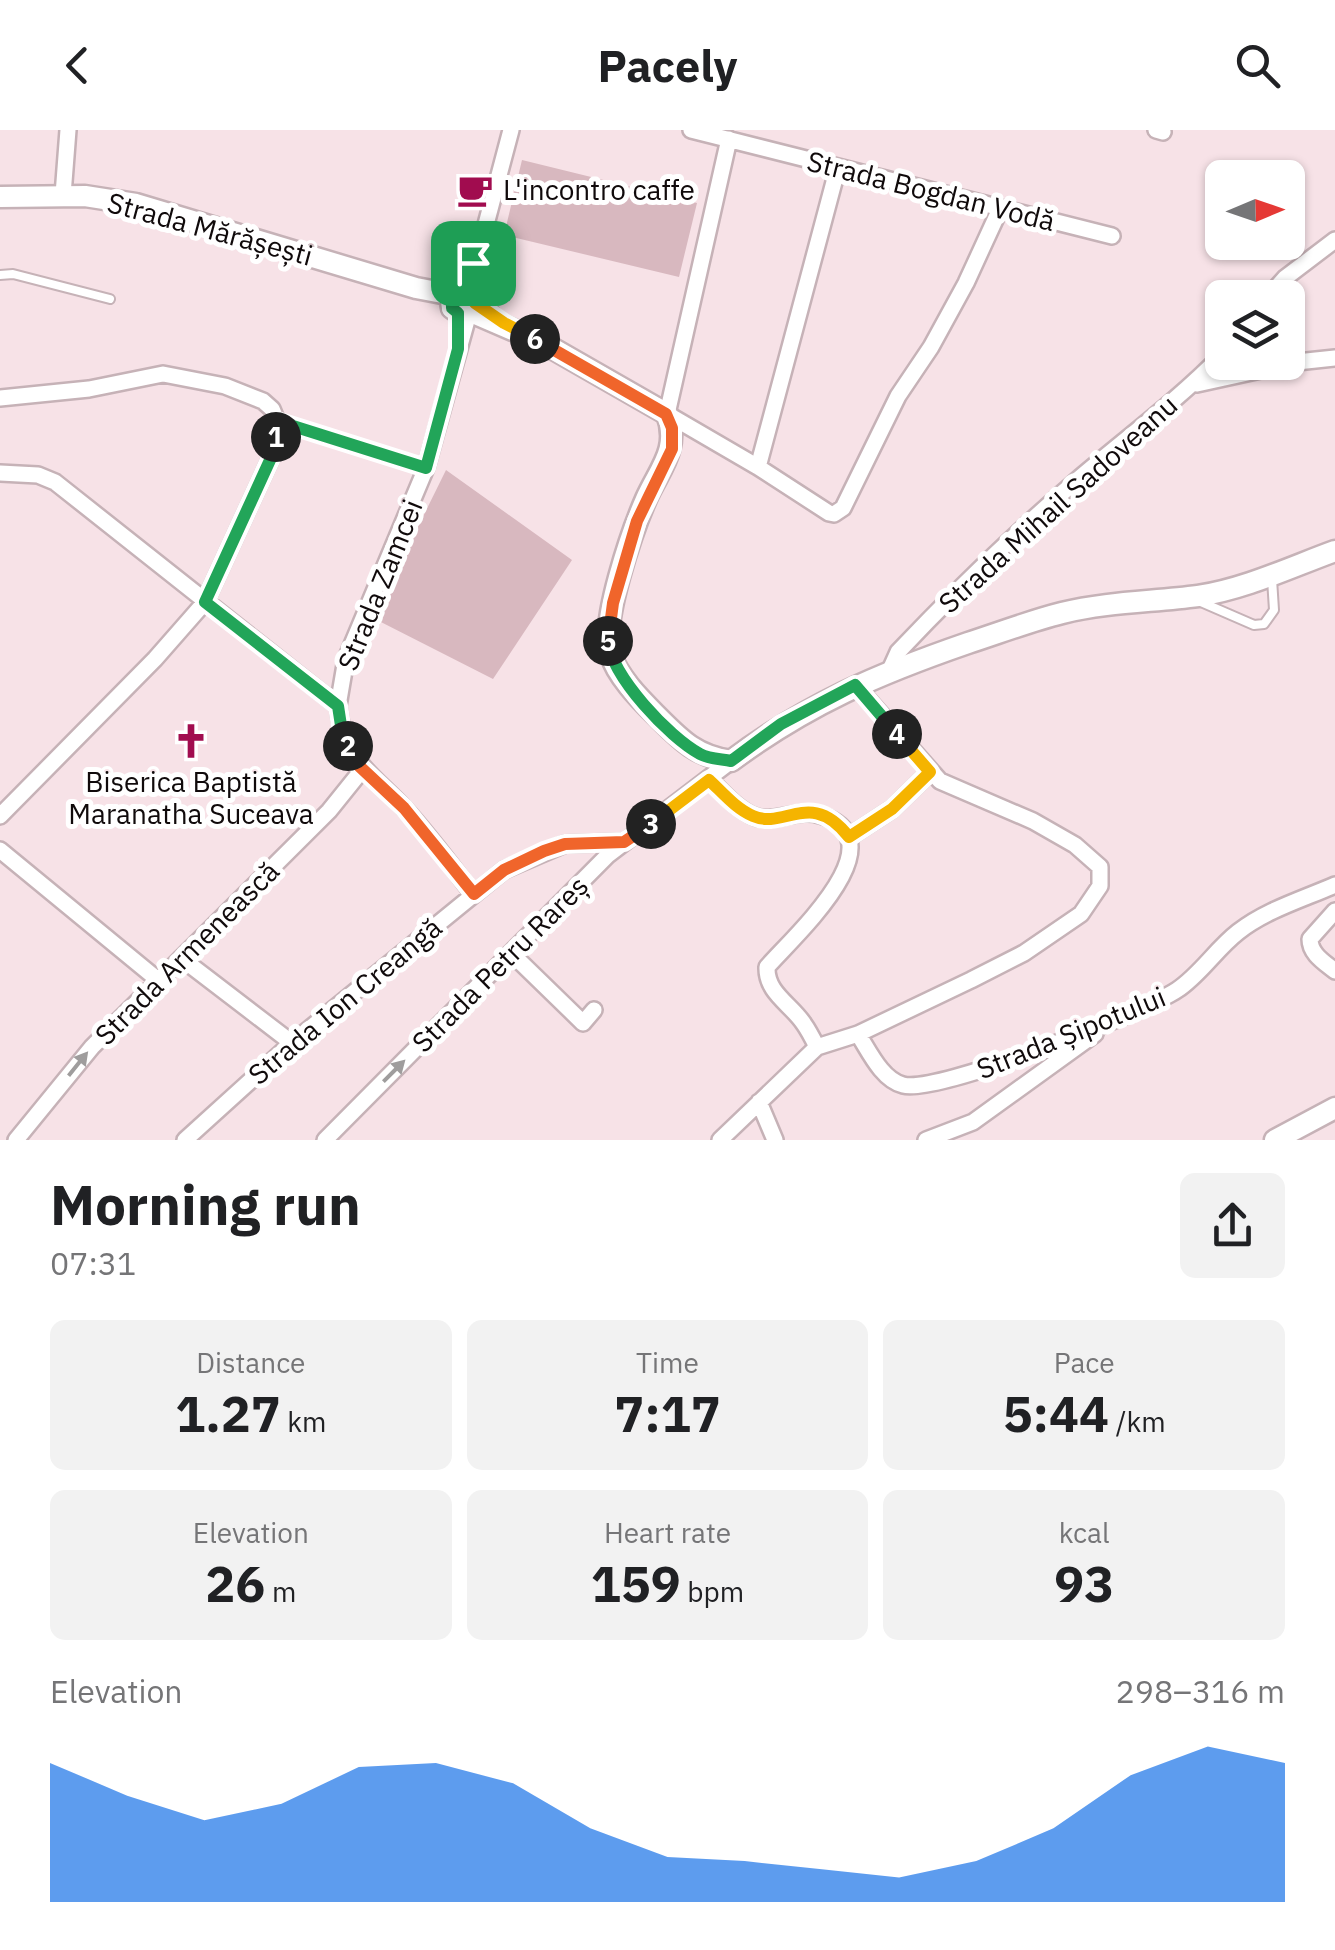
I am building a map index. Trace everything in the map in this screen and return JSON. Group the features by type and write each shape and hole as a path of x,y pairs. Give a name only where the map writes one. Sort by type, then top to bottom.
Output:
{"street":[{"path":"63,195 68,130"},
{"name":"Strada Zamcei","path":"338,706 352,644 426,468 458,349 464,304 512,130"},
{"name":"Strada Bogdan Vodă","path":"691,130 1112,236"},
{"path":"730,139 666,414 672,428 672,449 637,521 610,619 610,651 623,676 697,753 731,761 781,724 855,685 1059,614 1232,588 1335,550"},
{"path":"758,467 838,167"},
{"name":"Strada Mărășești","path":"0,198 63,195 136,204 464,304 560,352 834,514 843,508 898,396 950,314 1000,209"},
{"path":"1282,280 1335,240"},
{"name":"Strada Mihail Sadoveanu","path":"1193,386 1297,362 1335,358"},
{"name":"Strada Mihail Sadoveanu","path":"888,672 898,652 1001,547 1205,373"},
{"path":"0,398 89,389 164,374 249,393 272,409 277,421 276,447 205,602 155,659 0,816"},
{"path":"0,473 38,475 55,482 338,706 342,732 362,770 404,808 474,894"},
{"path":"720,1140 817,1047 858,1034 1024,953 1080,914 1100,886 1100,868 1075,844 1033,821 940,781 855,685"},
{"name":"Strada Petru Rareș","path":"326,1140 624,842 731,761"},
{"name":"Strada Armenească","path":"16,1140 92,1047 329,810 362,770"},
{"path":"849,837 892,809 930,772"},
{"path":"709,780 753,816 820,814 838,823 849,837 851,852 844,875 819,911 768,967 767,979 773,990 803,1022 817,1047"},
{"name":"Strada Ion Creangă","path":"185,1140 292,1043 504,870 565,844 624,842"},
{"path":"0,850 158,980"},
{"name":"Strada Șipotului","path":"858,1034 886,1076 906,1086 946,1081 982,1070 1144,1010 1182,988 1238,932 1335,885"},
{"path":"1335,911 1310,938 1310,947 1335,972"},
{"path":"510,953 583,1023 594,1010"},
{"path":"181,958 292,1043"},
{"path":"926,1140 973,1122 1124,1016"},
{"path":"759,1102 775,1140"},
{"path":"1275,1140 1335,1108"}],"lane":[{"path":"0,275 13,274 110,298"},
{"path":"277,421 426,468"},
{"path":"1189,596 1254,625 1264,624 1274,610 1271,575"}],"shaded area":[{"path":"522,160 697,203 679,277 504,235"},
{"path":"446,470 572,560 493,679 373,618"}],"place":[{"name":"L'incontro caffe","path":"475,190"},
{"name":"Biserica Baptistă Maranatha Suceava","path":"191,741"}],"route":[{"path":"480,247 475,303 666,414 672,428 672,449 637,521 613,603 608,633 610,651 623,676 647,706 697,753 731,761 781,724 855,685 930,772 892,809 849,837 838,823 820,814 753,816 709,780 624,842 565,844 544,851 504,870 474,894 404,808 356,763 342,732 338,706 205,602 276,447 277,421 426,468 458,349 458,313 452,308 452,298 473,263 480,247"}]}
